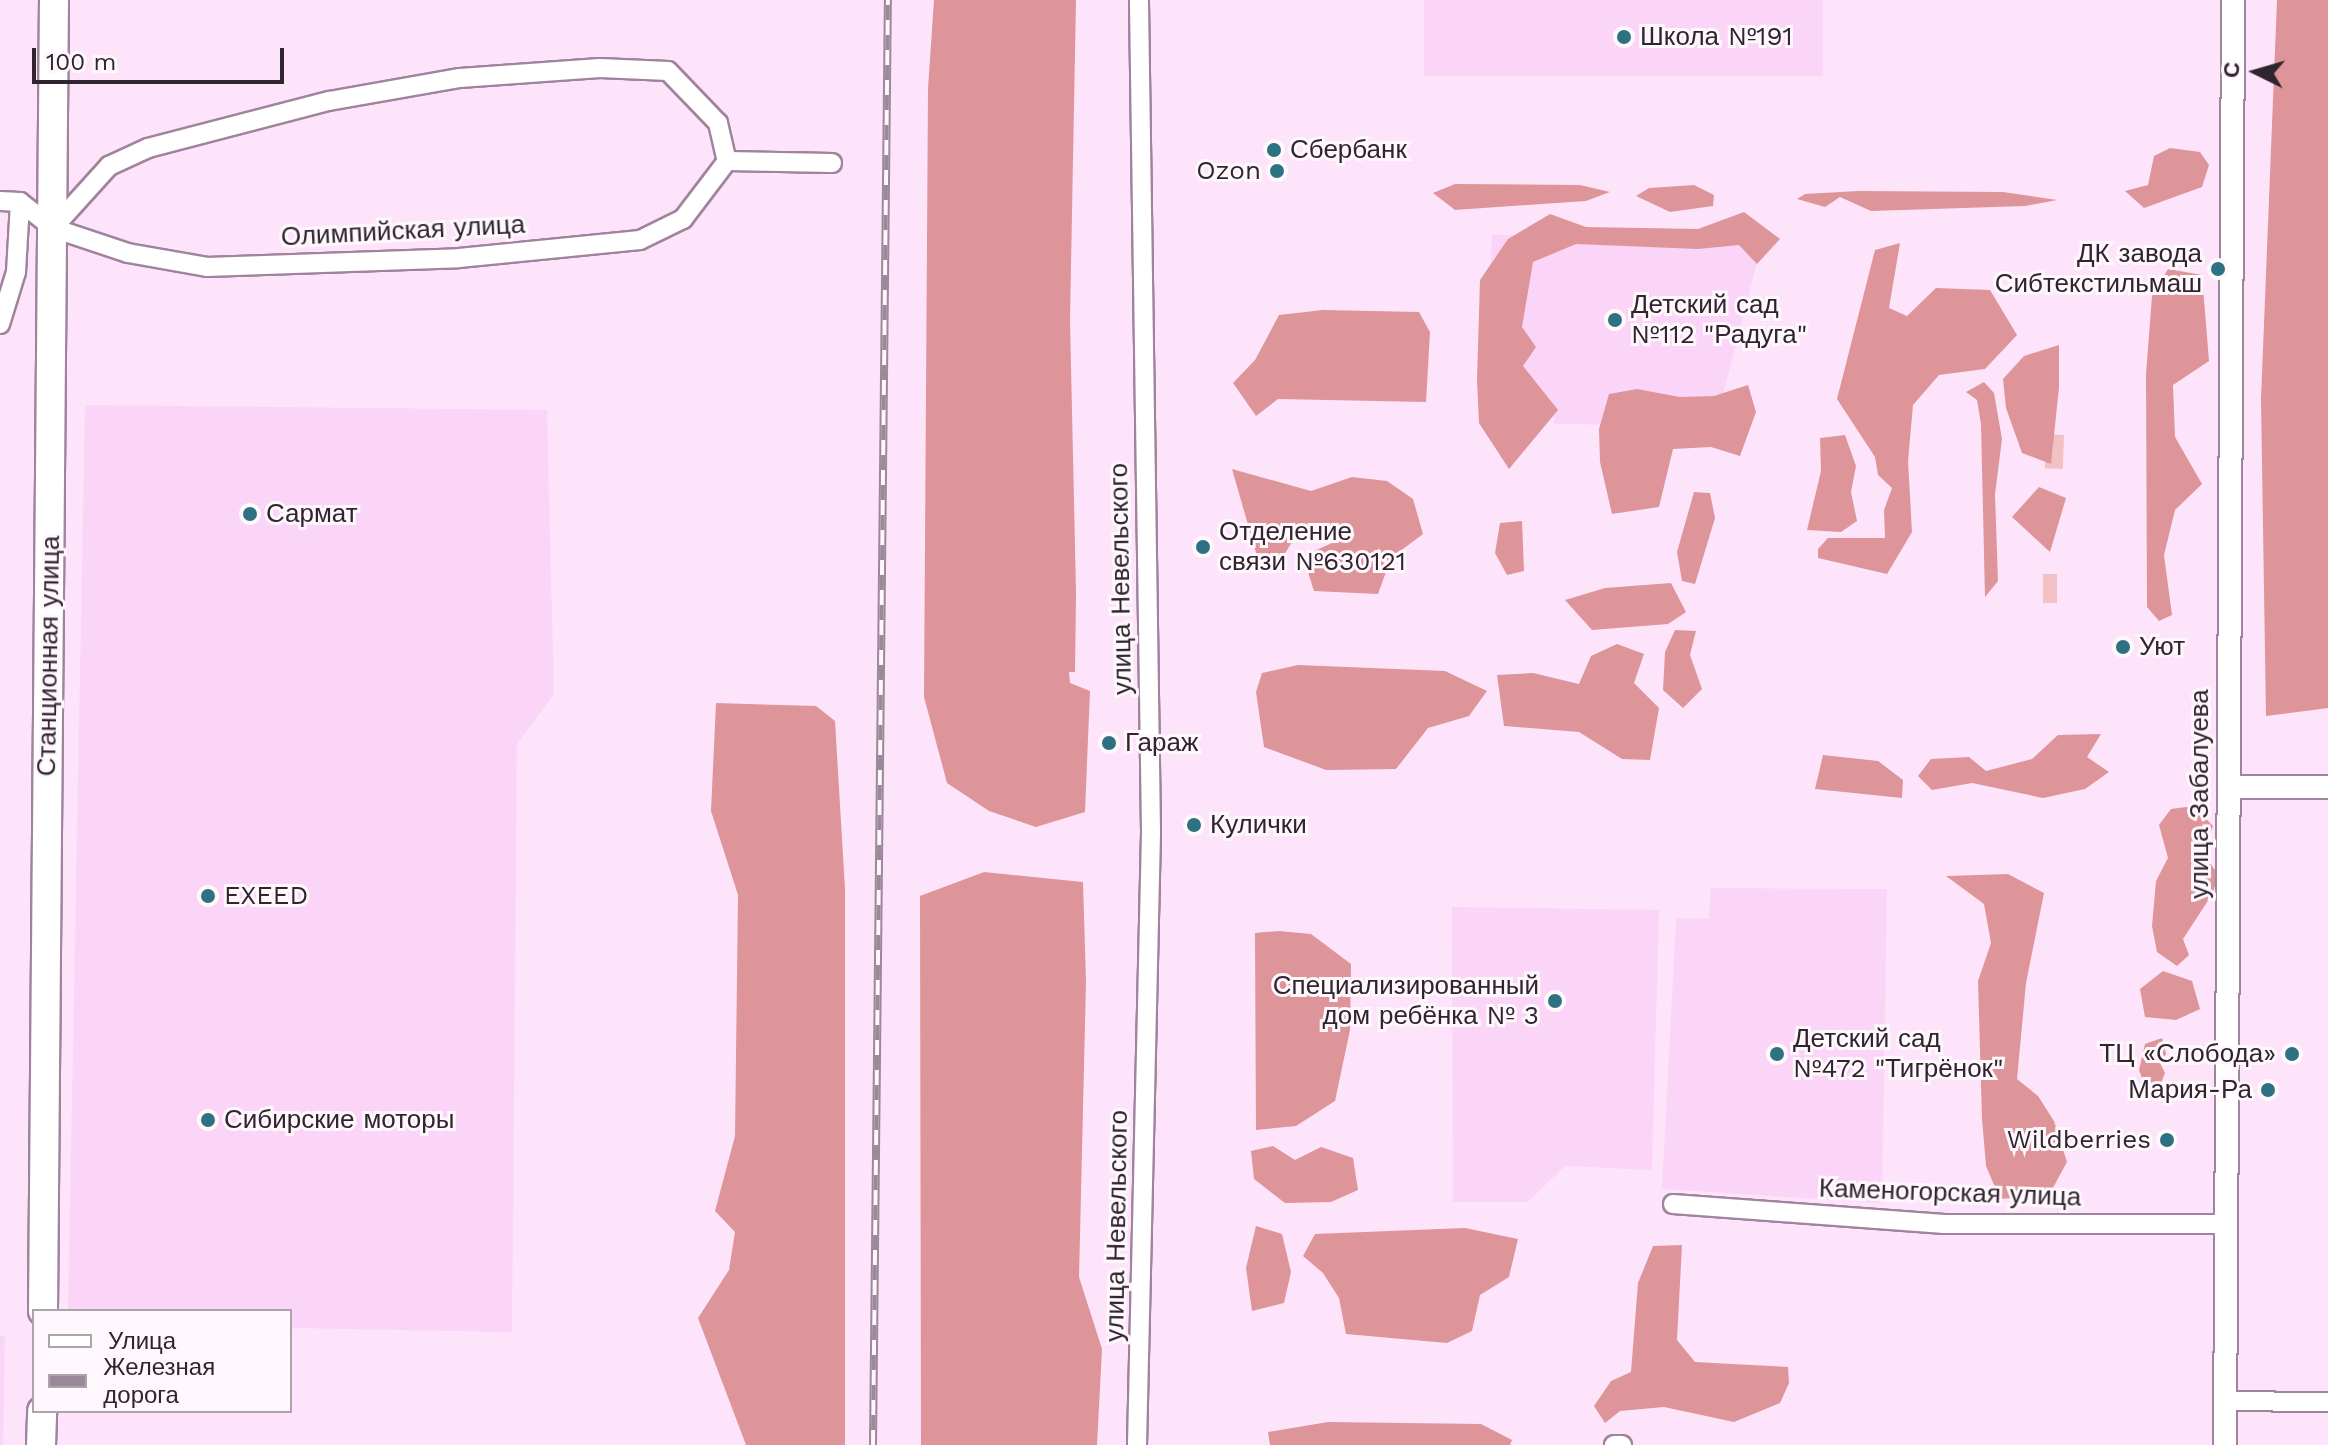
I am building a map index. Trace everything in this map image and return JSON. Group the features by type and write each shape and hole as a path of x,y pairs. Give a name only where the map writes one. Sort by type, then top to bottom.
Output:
{"main road":[{"name":"Станционная улица","path":"43,1309 54,0"},
{"path":"41,1445 42,1413"}],"street":[{"name":"улица Невельского","path":"1137,1445 1151,831 1139,0"},
{"name":"улица Забалуева","path":"2225,1445 2233,0"},
{"path":"53,228 109,166 148,148 329,101 460,78 600,68 668,71 718,123 727,161 832,163"},
{"name":"Олимпийская улица","path":"20,202 53,228 128,253 207,267 459,258 640,240 683,219 727,161"},
{"path":"0,201 20,202 16,272 0,324"},
{"path":"2229,787 2328,787"},
{"name":"Каменогорская улица","path":"1673,1204 1944,1224 2226,1224"},
{"path":"2225,1401 2328,1402"},
{"path":"1614,1445 1622,1445"}],"shaded area":[{"path":"934,0 1076,0 1070,320 1076,592 1075,672 1069,672 1070,683 1090,691 1085,812 1036,827 989,811 947,783 924,697 928,88"},
{"name":"Школа №191","path":"1424,0 1823,0 1823,76 1424,76"},
{"path":"2277,0 2328,0 2328,708 2266,716 2261,399"},
{"path":"2170,148 2200,152 2209,165 2202,187 2144,208 2125,191 2148,185 2154,156"},
{"path":"1455,184 1580,185 1610,192 1586,201 1455,210 1433,193"},
{"path":"1694,185 1714,195 1713,206 1670,212 1636,196 1649,188"},
{"path":"1858,191 2003,192 2057,200 2025,206 1871,211 1840,197 1825,207 1797,199 1805,194"},
{"path":"1744,212 1780,239 1757,264 1739,245 1698,249 1576,244 1533,262 1522,327 1536,347 1523,366 1558,410 1509,469 1479,423 1477,379 1480,280 1508,239 1550,214 1586,227 1698,229"},
{"name":"Детский сад №112 \"Радуга\"","path":"1492,235 1764,235 1715,426 1554,424 1554,406 1483,404"},
{"path":"1900,243 1889,308 1907,316 1936,288 1990,290 2017,335 1985,369 1939,375 1913,405 1908,461 1912,532 1887,574 1818,558 1818,549 1828,538 1885,538 1884,510 1892,488 1878,475 1875,457 1837,399 1875,250"},
{"path":"2168,269 2202,275 2209,361 2173,385 2175,437 2202,484 2175,510 2164,555 2172,615 2159,621 2147,607 2146,374 2152,296"},
{"path":"1323,310 1419,312 1430,332 1426,402 1278,399 1256,416 1233,383 1255,360 1279,315"},
{"path":"2059,345 2059,387 2051,464 2022,453 2006,408 2003,379 2024,356"},
{"path":"1984,382 1994,393 2002,439 1995,494 1998,581 1985,597 1981,424 1977,400 1966,392"},
{"path":"1748,385 1756,412 1740,456 1711,447 1673,449 1659,507 1612,514 1600,462 1599,429 1609,394 1637,389 1680,397 1714,396"},
{"path":"85,405 547,410 554,694 517,744 512,1332 292,1328 292,1309 68,1309"},
{"path":"2046,434 2064,435 2063,469 2045,468"},
{"path":"1845,435 1856,466 1851,492 1857,521 1841,532 1807,530 1821,471 1820,438"},
{"path":"1232,469 1311,491 1352,477 1387,481 1413,499 1423,534 1391,558 1378,594 1314,591 1305,563 1312,552 1341,539 1326,526 1295,537 1284,555 1259,563"},
{"path":"2039,487 2066,498 2050,552 2012,517"},
{"path":"1694,492 1710,493 1715,518 1695,584 1682,581 1677,552"},
{"path":"1522,521 1524,571 1507,575 1495,553 1500,523"},
{"path":"2043,574 2057,574 2057,603 2043,603"},
{"path":"1671,583 1686,612 1668,624 1592,630 1565,600 1605,588"},
{"path":"1675,630 1696,631 1690,655 1702,689 1683,708 1663,690 1665,652"},
{"path":"1617,644 1644,654 1634,683 1659,708 1650,760 1622,759 1579,732 1504,726 1497,675 1533,673 1579,684 1591,656"},
{"path":"1298,665 1445,671 1487,691 1469,716 1428,728 1396,769 1326,770 1264,747 1256,692 1262,673"},
{"path":"716,703 816,706 835,721 845,889 845,1445 746,1445 698,1318 729,1270 735,1232 715,1211 735,1136 738,895 711,811"},
{"path":"2101,734 2087,757 2109,772 2085,789 2043,798 1972,783 1932,790 1918,776 1931,759 1969,757 1986,771 2032,759 2058,735"},
{"path":"1823,755 1878,761 1903,780 1902,798 1815,789"},
{"path":"2194,806 2213,826 2202,852 2218,874 2213,893 2183,939 2189,955 2177,966 2157,952 2152,926 2156,881 2168,858 2159,825 2171,809"},
{"path":"984,872 1083,882 1086,982 1079,1277 1102,1349 1097,1445 921,1445 920,896"},
{"path":"2008,874 2044,893 2026,983 2017,1079 2038,1096 2054,1121 2067,1162 2049,1195 2000,1199 1986,1166 1982,1119 1978,981 1991,943 1984,904 1946,876"},
{"name":"Детский сад №472 \"Тигрёнок\"","path":"1711,888 1887,889 1882,1203 1662,1189 1676,918 1709,919"},
{"name":"Специализированный дом ребёнка № 3","path":"1452,907 1659,910 1652,1170 1565,1166 1528,1202 1453,1202"},
{"path":"1279,931 1311,934 1351,964 1350,1030 1335,1101 1296,1126 1256,1130 1255,933"},
{"path":"2163,971 2192,981 2200,1009 2176,1020 2145,1017 2140,989"},
{"path":"2162,1038 2166,1054 2160,1063 2165,1073 2157,1093 2145,1086 2139,1070 2145,1044"},
{"path":"1273,1146 1295,1160 1321,1147 1353,1158 1358,1190 1331,1202 1285,1203 1254,1179 1251,1151"},
{"path":"1256,1226 1282,1234 1291,1272 1284,1303 1252,1311 1246,1268"},
{"path":"1465,1228 1518,1239 1509,1277 1480,1295 1472,1331 1447,1343 1346,1334 1339,1298 1323,1273 1303,1256 1315,1234"},
{"path":"1682,1245 1677,1340 1695,1362 1788,1367 1789,1383 1780,1403 1734,1422 1664,1407 1620,1411 1605,1423 1594,1406 1611,1381 1631,1372 1638,1283 1653,1246"},
{"path":"0,1336 5,1336 3,1445 0,1445"},
{"path":"1328,1422 1481,1424 1512,1440 1510,1445 1270,1445 1268,1432"}],"railway":[{"path":"873,1445 888,0"}],"place":[{"name":"Школа №191","path":"1624,37"},
{"name":"Сбербанк","path":"1274,150"},
{"name":"Ozon","path":"1277,171"},
{"name":"ДК завода Сибтекстильмаш","path":"2218,269"},
{"name":"Детский сад №112 \"Радуга\"","path":"1615,320"},
{"name":"Сармат","path":"250,514"},
{"name":"Отделение связи №630121","path":"1203,547"},
{"name":"Уют","path":"2123,647"},
{"name":"Гараж","path":"1109,743"},
{"name":"Кулички","path":"1194,825"},
{"name":"EXEED","path":"208,896"},
{"name":"Специализированный дом ребёнка № 3","path":"1555,1001"},
{"name":"Детский сад №472 \"Тигрёнок\"","path":"1777,1054"},
{"name":"ТЦ «Слобода»","path":"2292,1054"},
{"name":"Мария-Ра","path":"2268,1090"},
{"name":"Сибирские моторы","path":"208,1120"},
{"name":"Wildberries","path":"2167,1140"}]}
